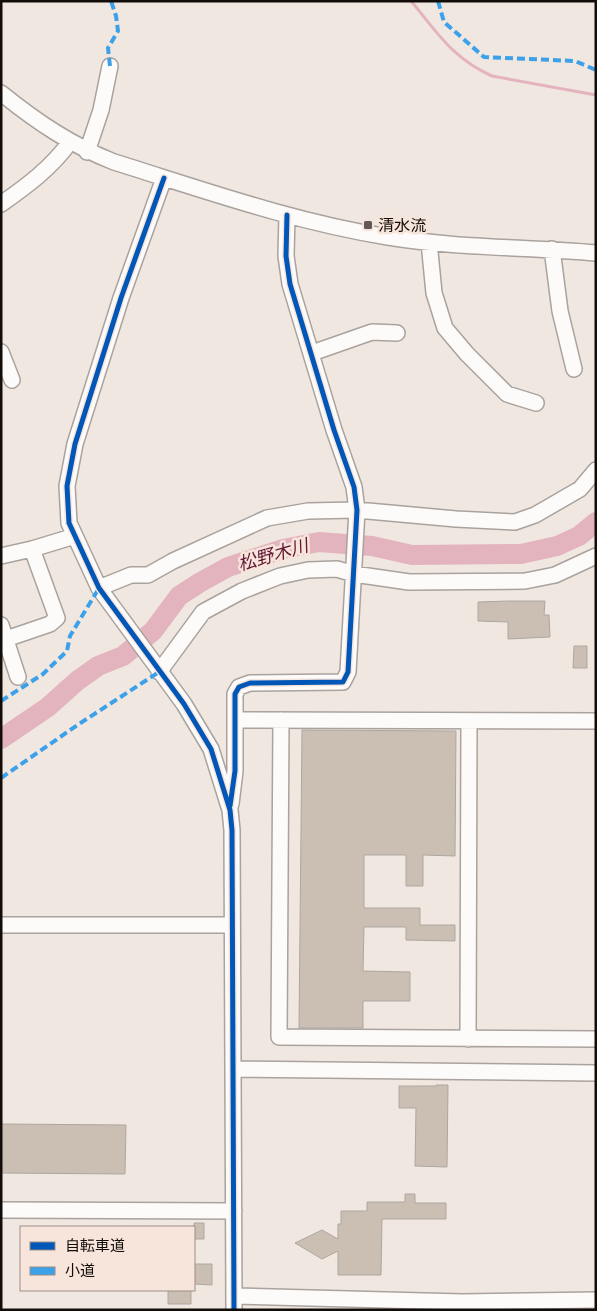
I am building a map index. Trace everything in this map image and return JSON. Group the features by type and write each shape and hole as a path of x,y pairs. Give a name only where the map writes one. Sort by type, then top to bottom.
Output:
{"street":[{"path":"87,152 101,110 110,66"},
{"path":"1,93 55,134 87,152 164,178 287,215 347,230 429,242 596,253"},
{"path":"1,204 28,185 57,160 70,142"},
{"path":"164,178 121,298 75,444 67,486 69,523 102,592 184,704 211,749 230,810 232,830 234,1069 234,1303 596,1300"},
{"path":"230,810 235,771 235,694 239,687 250,683 343,682 348,672 357,510 354,488 334,430 290,284 286,256 287,215"},
{"path":"429,242 434,293 445,328 467,354 507,394 536,403"},
{"path":"552,249 560,311 574,369"},
{"path":"312,353 372,332 397,333"},
{"path":"1,352 12,380"},
{"path":"102,592 130,575 148,575 204,546 267,518 308,512 357,510 456,520 515,522 536,515 580,489 596,470"},
{"path":"1,556 75,536"},
{"path":"18,677 4,632 50,624 57,618 32,549"},
{"path":"158,669 202,612 242,591 280,576 308,570 337,569 354,574 409,582 525,581 555,575 596,556"},
{"path":"235,720 596,721"},
{"path":"281,720 279,1037 596,1039"},
{"path":"468,1039 469,721"},
{"path":"1,925 232,926"},
{"path":"234,1069 596,1072"},
{"path":"1,1210 234,1212"}],"building":[{"path":"545,601 544,615 549,615 550,637 508,639 508,622 478,621 478,602"},
{"path":"574,646 587,646 587,668 573,668"},
{"path":"302,730 456,731 455,856 423,855 423,886 406,886 406,855 364,855 364,908 420,908 420,925 455,925 455,941 406,940 406,927 364,927 363,971 410,972 410,1001 363,1001 363,1028 299,1028"},
{"path":"448,1085 447,1167 415,1166 416,1108 399,1108 399,1086"},
{"path":"1,1124 126,1125 125,1174 1,1173"},
{"path":"405,1194 415,1194 415,1203 446,1203 446,1219 382,1219 381,1275 338,1275 338,1251 322,1259 295,1243 322,1230 338,1239 338,1224 341,1224 341,1211 367,1211 367,1202 405,1202"},
{"path":"194,1223 204,1223 204,1239 195,1239"},
{"path":"195,1264 212,1264 212,1285 195,1284"},
{"path":"168,1291 191,1291 191,1304 168,1304"}],"waterway":[{"path":"411,1 447,44 478,69 492,76 596,95"},
{"name":"松野木川","path":"1,739 48,707 77,681 98,666 123,656 153,631 179,596 228,567 283,549 319,542 372,546 412,555 521,554 557,546 579,536 596,522"}],"marked path":[{"path":"110,66 108,48 118,31 111,1"},
{"path":"438,1 444,22 484,57 575,61 596,70"},
{"path":"1,701 43,674 67,651 70,636 99,588"},
{"path":"1,778 159,672"}],"cycle path":[{"path":"164,178 121,298 75,444 67,486 69,523 99,588 184,704 211,749 230,810 232,830 234,1310"},
{"path":"230,806 235,771 235,694 239,687 250,683 343,682 348,672 357,510 354,487 334,430 290,284 286,256 287,215"}],"place":[{"name":"清水流","path":"368,225"}]}
